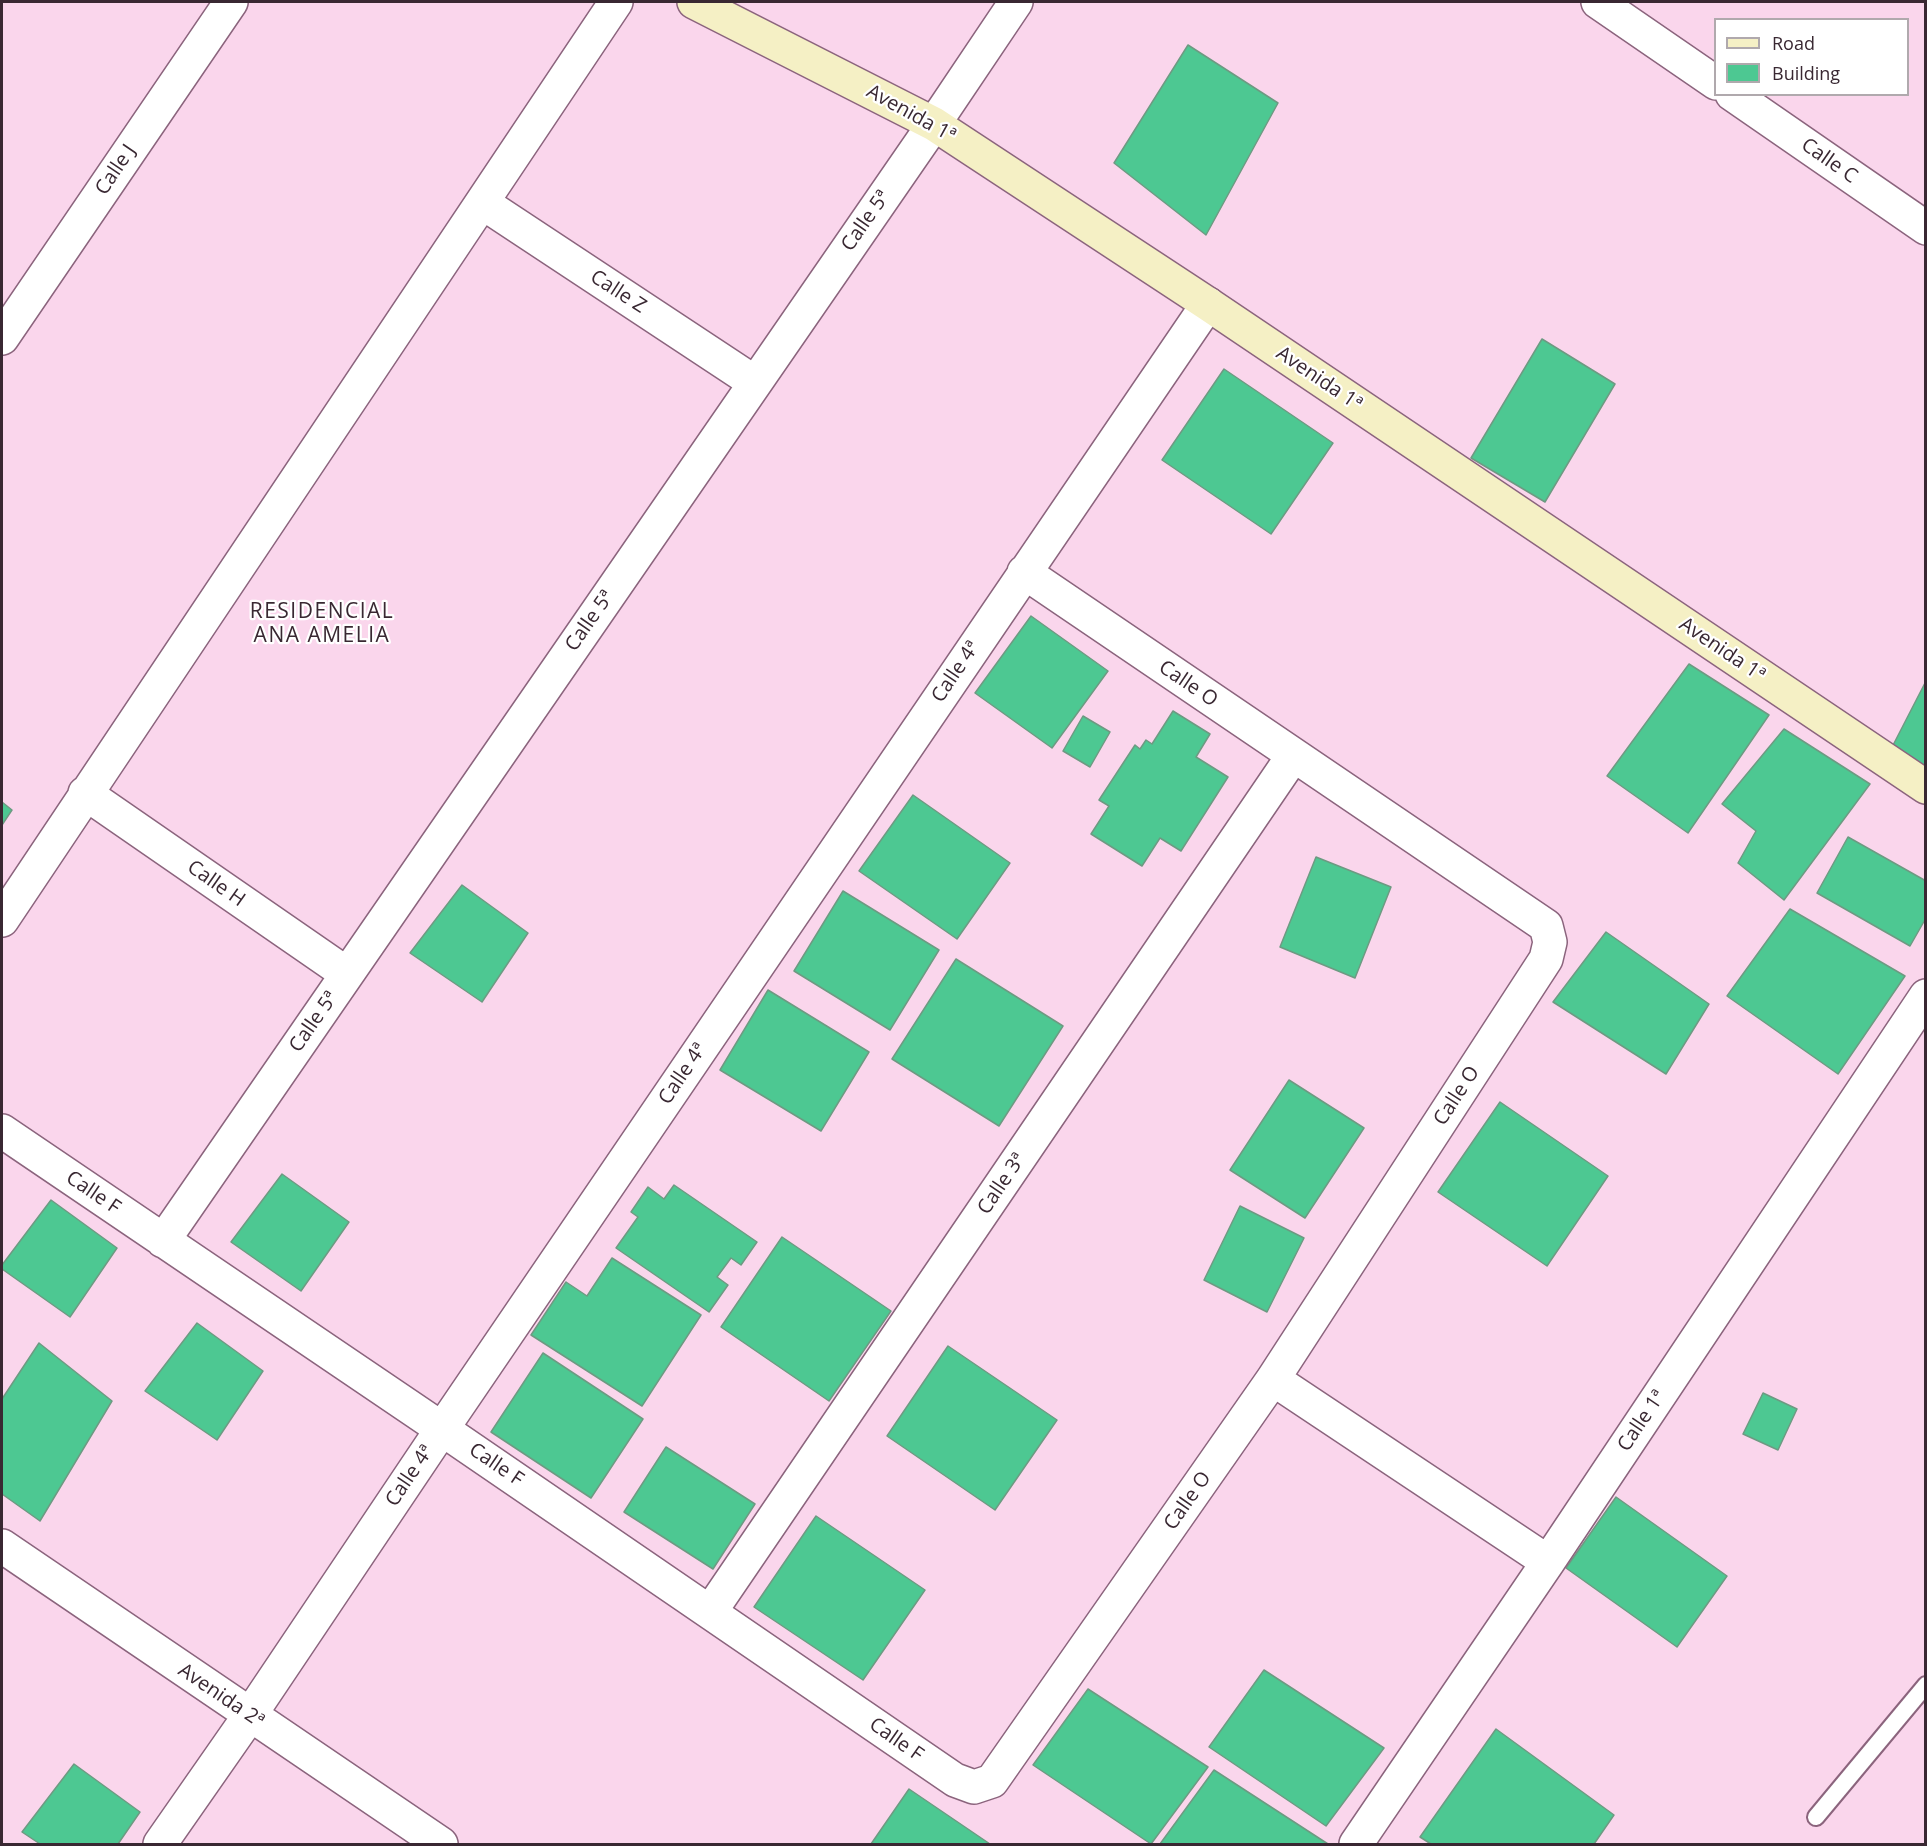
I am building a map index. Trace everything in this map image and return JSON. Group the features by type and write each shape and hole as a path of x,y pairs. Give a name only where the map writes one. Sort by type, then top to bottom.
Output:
{"street":[{"name":"Calle J","path":"2,338 231,2"},
{"path":"2,920 616,2"},
{"name":"Avenida 1ª","path":"694,2 934,124 1208,304 1926,787"},
{"name":"Calle 5ª","path":"163,1240 1016,2"},
{"path":"1598,2 1714,82"},
{"name":"Calle C","path":"1735,96 1926,228"},
{"name":"Calle Z","path":"483,203 754,382"},
{"name":"Calle 4ª","path":"160,1845 1208,304"},
{"name":"Calle O","path":"992,1781 1273,1379 1546,959 1550,942 1546,926 1024,572"},
{"name":"Calle 3ª","path":"710,1611 1293,756"},
{"name":"Calle H","path":"85,793 347,974"},
{"name":"Calle 1ª","path":"1356,1845 1926,996"},
{"name":"Calle F","path":"2,1131 955,1780 974,1787 992,1781"},
{"path":"1273,1379 1548,1562"},
{"name":"Avenida 2ª","path":"2,1546 441,1845"}],"lane":[{"path":"1816,1816 1926,1685"}],"building":[{"path":"1188,45 1278,103 1206,235 1114,163"},
{"path":"1542,339 1615,384 1545,502 1471,458"},
{"path":"1224,369 1333,443 1271,534 1162,460"},
{"path":"1031,616 1108,671 1052,748 975,693"},
{"path":"1689,664 1769,715 1688,833 1607,776"},
{"path":"1926,681 1926,772 1889,753"},
{"path":"1173,711 1210,734 1196,757 1228,777 1181,851 1160,838 1142,866 1091,834 1109,806 1099,800 1135,745 1140,749 1146,740 1152,744"},
{"path":"1083,716 1110,732 1090,767 1063,751"},
{"path":"1784,729 1870,784 1784,900 1738,863 1756,831 1722,804"},
{"path":"913,795 1010,863 957,939 859,871"},
{"path":"2,802 12,810 2,825"},
{"path":"1848,837 1926,881 1926,918 1910,946 1817,893"},
{"path":"1316,857 1391,887 1355,978 1280,947"},
{"path":"462,885 528,933 482,1002 410,953"},
{"path":"843,891 939,950 890,1030 794,971"},
{"path":"1790,909 1905,976 1838,1074 1727,996"},
{"path":"1606,932 1709,1004 1666,1074 1553,1002"},
{"path":"956,959 1063,1026 999,1126 892,1059"},
{"path":"768,990 869,1052 821,1131 720,1070"},
{"path":"1289,1080 1364,1128 1305,1218 1230,1170"},
{"path":"1500,1102 1608,1176 1547,1266 1438,1192"},
{"path":"282,1174 349,1222 301,1291 231,1242"},
{"path":"674,1185 757,1242 741,1265 731,1258 717,1277 728,1285 709,1312 616,1248 638,1217 631,1212 648,1187 664,1199"},
{"path":"51,1200 117,1248 70,1317 2,1269 2,1265"},
{"path":"1240,1206 1304,1238 1267,1312 1204,1280"},
{"path":"782,1237 891,1311 829,1401 721,1327"},
{"path":"612,1258 701,1315 642,1406 531,1335 566,1282 587,1296"},
{"path":"197,1323 263,1371 217,1440 145,1391"},
{"path":"39,1343 112,1401 40,1521 2,1494 2,1399"},
{"path":"948,1346 1057,1420 995,1510 887,1436"},
{"path":"543,1353 643,1419 591,1498 491,1432"},
{"path":"1763,1393 1797,1409 1778,1450 1743,1434"},
{"path":"666,1447 755,1504 713,1569 624,1512"},
{"path":"1616,1497 1727,1576 1677,1647 1566,1568"},
{"path":"816,1516 925,1590 863,1680 754,1607"},
{"path":"1264,1670 1384,1748 1326,1826 1209,1747"},
{"path":"1088,1689 1208,1767 1151,1844 1033,1765"},
{"path":"1496,1729 1614,1815 1594,1844 1431,1844 1420,1837"},
{"path":"74,1764 140,1812 118,1844 40,1844 22,1832"},
{"path":"1214,1770 1328,1844 1160,1844"},
{"path":"909,1789 990,1844 871,1844"}],"district":[{"name":"RESIDENCIAL ANA AMELIA","path":"322,624"}]}
